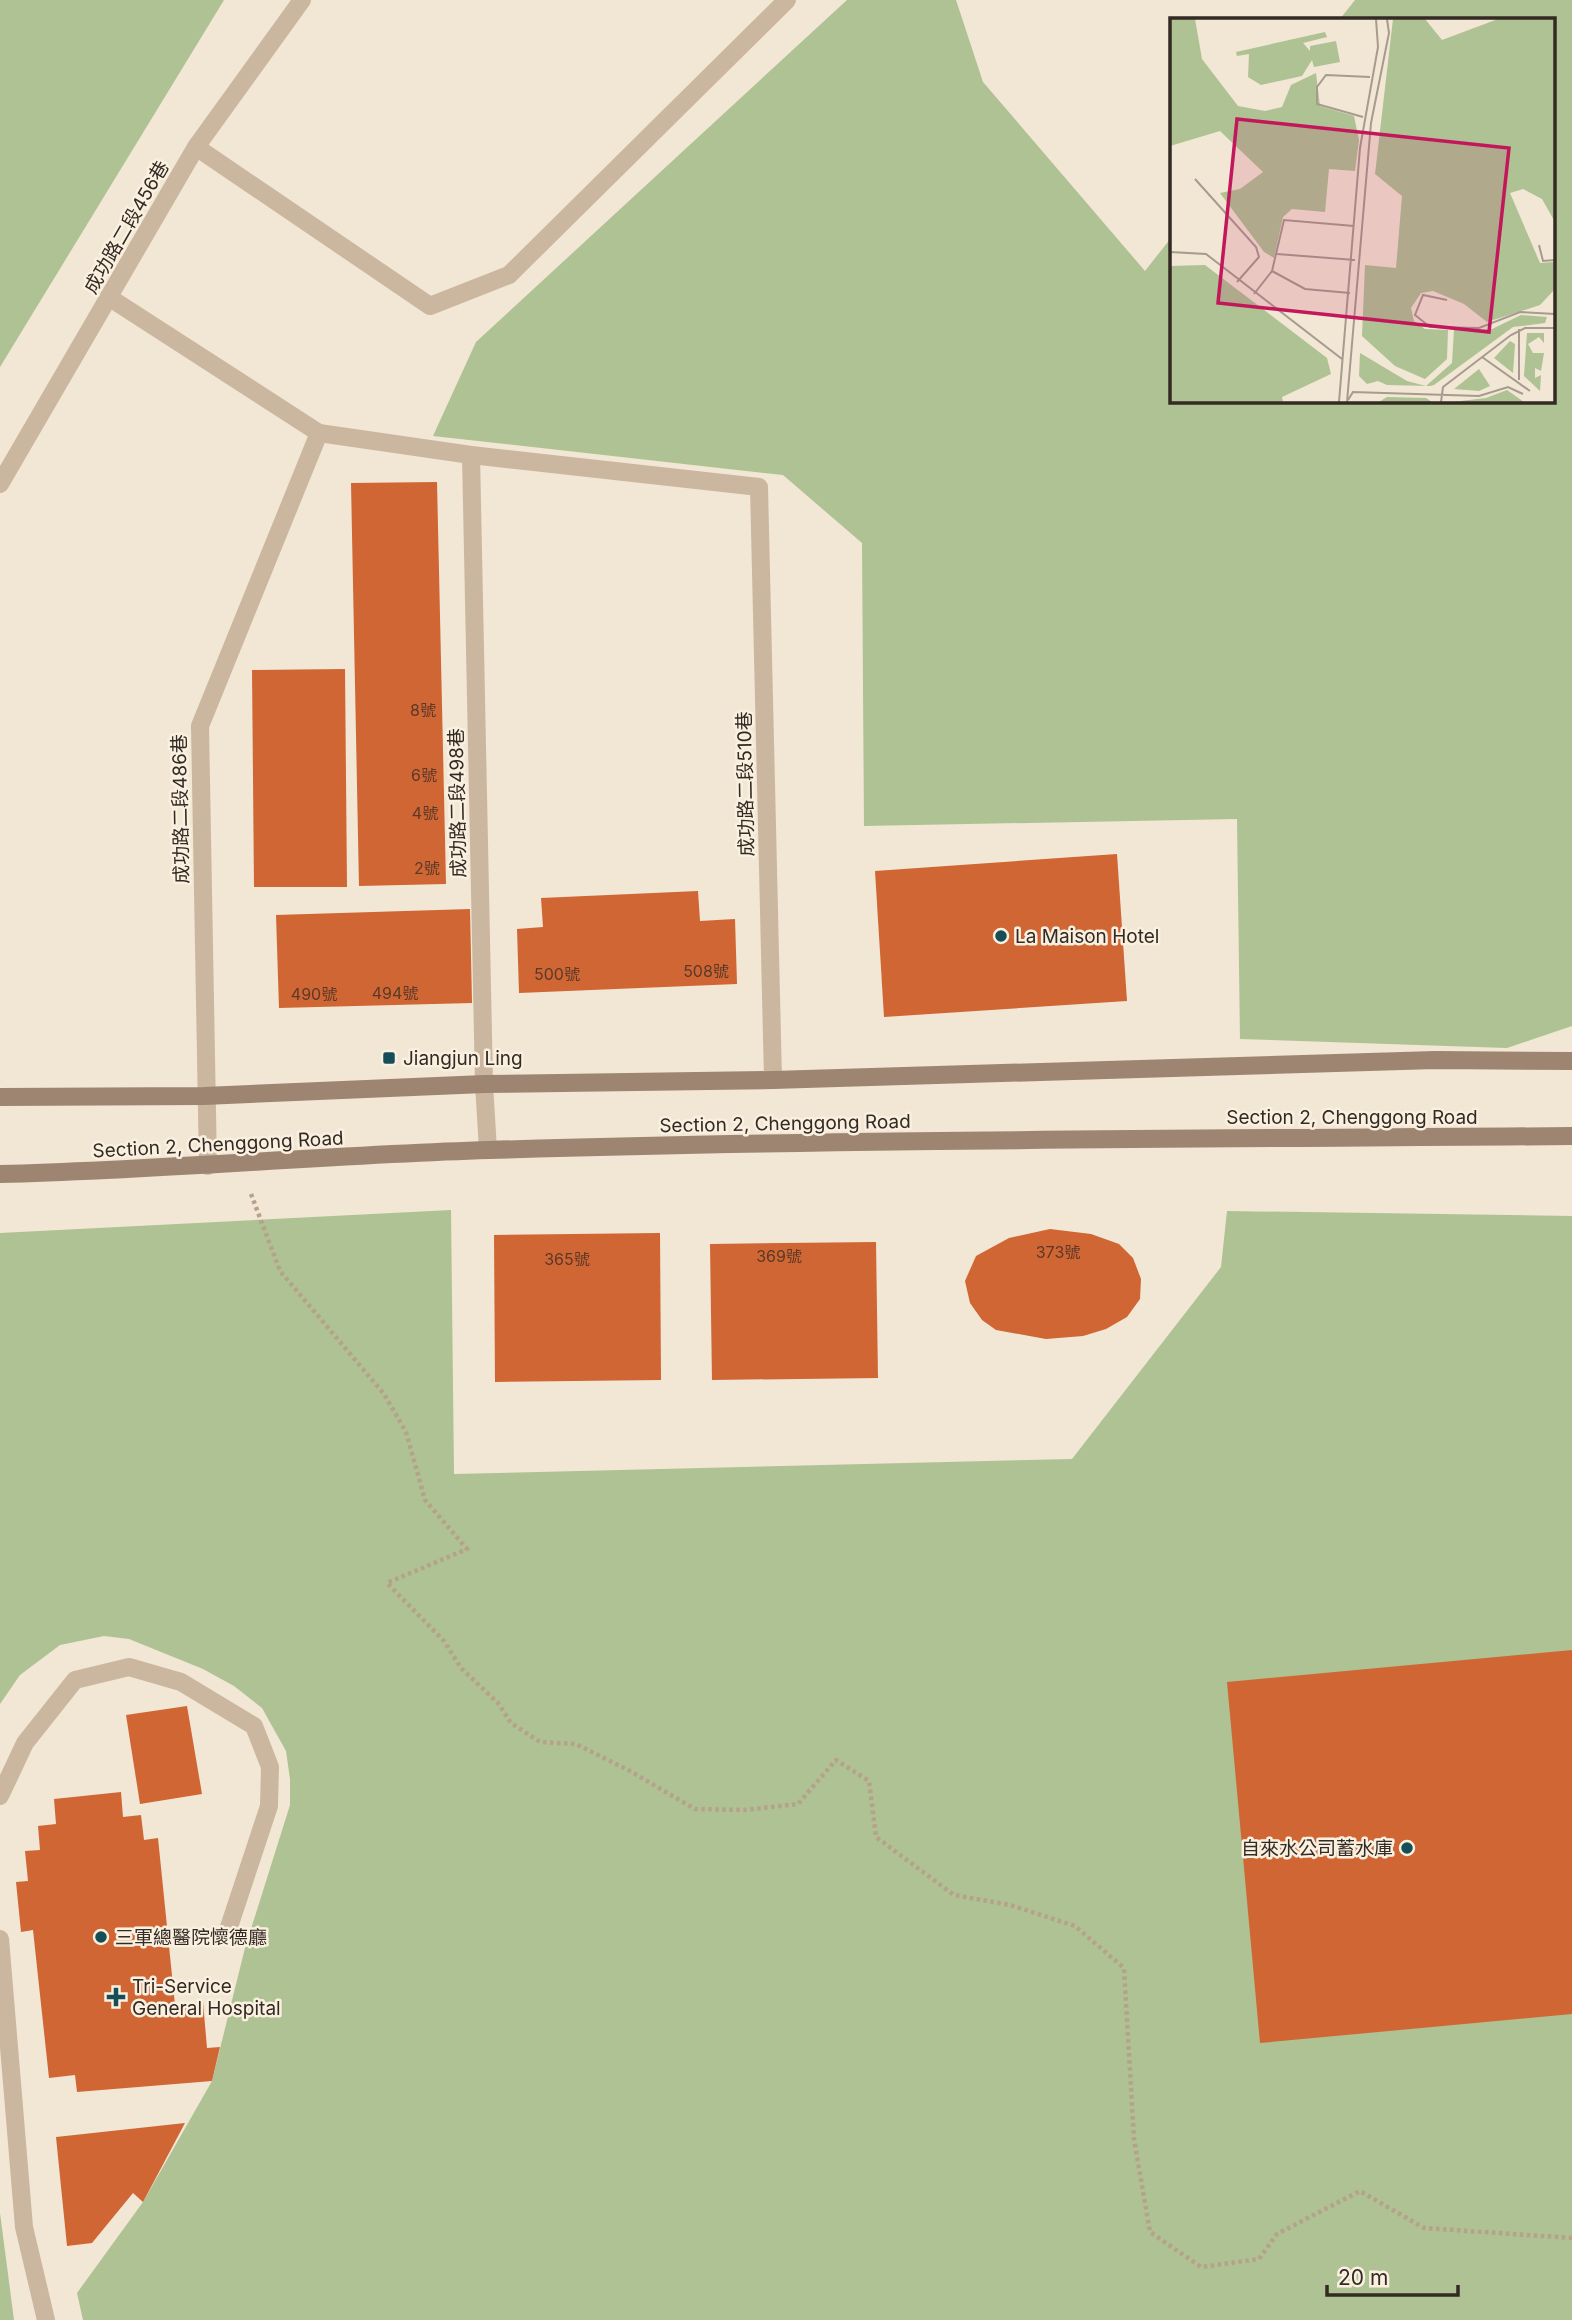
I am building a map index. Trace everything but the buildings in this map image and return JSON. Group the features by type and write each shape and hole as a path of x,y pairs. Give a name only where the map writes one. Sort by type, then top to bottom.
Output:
{"main road":[{"path":"0,1097 204,1096 484,1084 773,1080 1435,1060 1572,1061"},
{"name":"Section 2, Chenggong Road","path":"0,1174 138,1171 488,1150 781,1143 1572,1136"}],"street":[{"name":"成功路二段456巷","path":"0,484 196,147 302,0"},
{"path":"196,147 430,306 509,275 787,0"},
{"path":"110,298 319,433 471,455"},
{"name":"成功路二段486巷","path":"208,1166 204,1096 200,726 319,433"},
{"name":"成功路二段510巷","path":"471,455 759,487 773,1080"},
{"name":"成功路二段498巷","path":"471,455 484,1084 488,1150"},
{"path":"0,1796 25,1743 75,1679 130,1667 181,1682 233,1713 254,1726 271,1767 270,1806 228,1933"},
{"path":"0,1939 24,2227 46,2320"}],"path":[{"path":"240,1164 280,1271 384,1394 406,1432 425,1500 467,1549 387,1583 444,1641 461,1668 499,1703 512,1723 540,1742 576,1744 630,1771 695,1809 744,1810 798,1804 836,1760 869,1781 876,1837 954,1895 1010,1905 1075,1926 1124,1968 1134,2139 1150,2232 1201,2267 1259,2259 1277,2234 1360,2191 1424,2228 1572,2238"}],"green space":[{"path":"0,0 224,0 0,367"},
{"path":"847,0 956,0 983,82 1145,271 1170,239 1170,402 1554,402 1554,18 1341,18 1355,0 1572,0 1572,1026 1507,1048 1240,1039 1237,819 864,826 862,543 783,475 433,436 476,342"},
{"path":"451,1210 454,1474 1072,1459 1221,1267 1227,1211 1572,1216 1572,2320 83,2320 77,2293 143,2202 212,2081 245,1948 290,1805 290,1779 286,1751 262,1708 234,1686 203,1669 129,1639 104,1636 60,1645 20,1675 0,1704 0,1233"},
{"path":"0,2213 14,2320 0,2320"}],"place":[{"name":"La Maison Hotel","path":"1001,936"},
{"name":"Jiangjun Ling","path":"389,1058"},
{"name":"自來水公司蓄水庫","path":"1407,1848"},
{"name":"三軍總醫院懷德廳","path":"101,1937"},
{"name":"Tri-Service General Hospital","path":"116,1997"}]}
